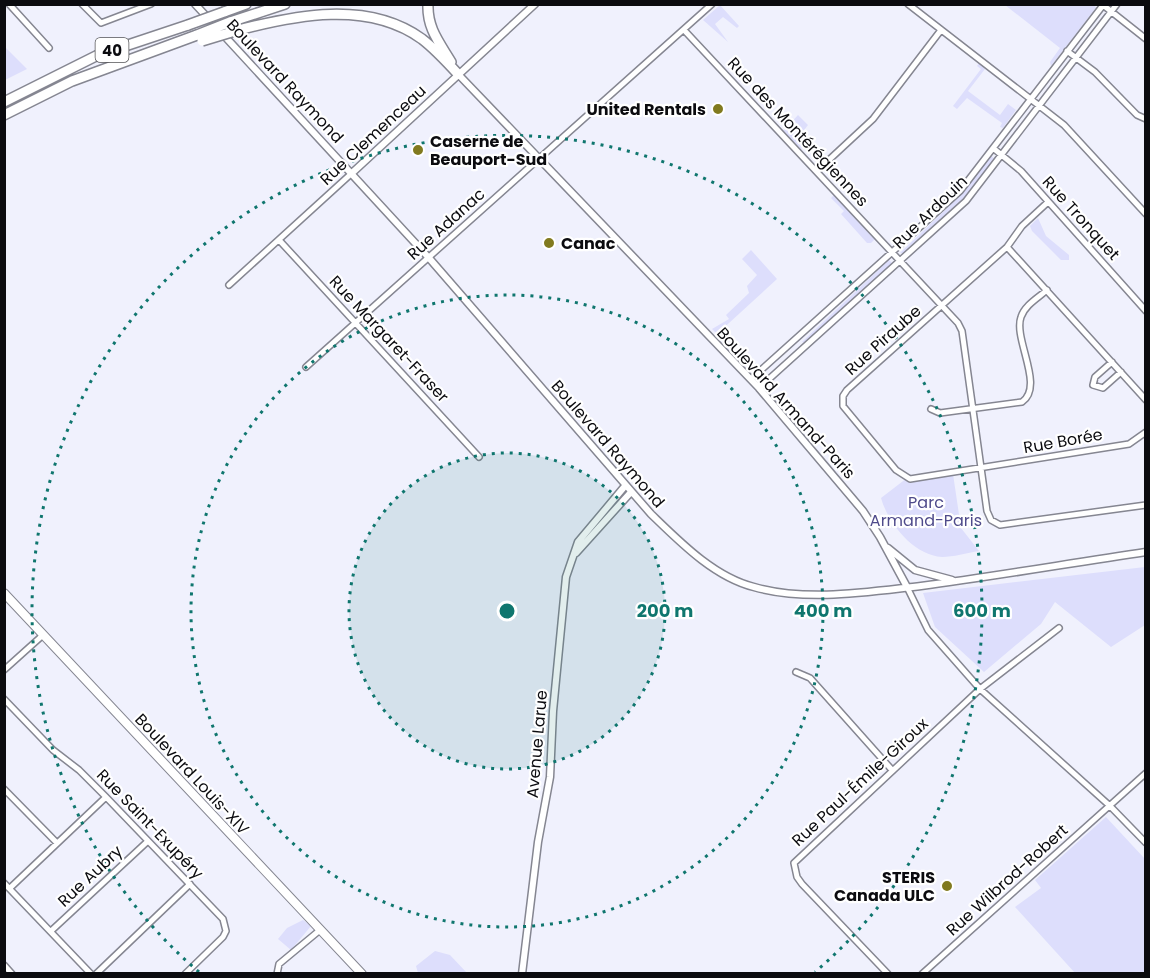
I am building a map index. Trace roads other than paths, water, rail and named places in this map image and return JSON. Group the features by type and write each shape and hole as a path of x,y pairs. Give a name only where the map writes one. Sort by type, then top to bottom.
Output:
{"highway":[{"path":"224,12 236,4"},
{"name":"40","path":"4,102 98,55 246,4"},
{"name":"40","path":"4,115 72,81 137,57 233,27 285,4"},
{"path":"428,4 431,29 458,74"},
{"path":"233,27 328,14 361,14 387,19 423,39 458,74"}],"main road":[{"name":"Boulevard Louis-XIV","path":"4,593 362,974"}],"street":[{"path":"9,4 49,48"},
{"path":"82,4 96,20 107,23 151,4"},
{"name":"Boulevard Raymond","path":"195,4 429,258 631,492 687,547 715,569 752,587 794,594 856,592 955,581 1146,552"},
{"name":"Rue Clemenceau","path":"229,285 535,4"},
{"name":"Rue Adanac","path":"306,367 712,4"},
{"path":"908,4 1064,125 1146,214"},
{"name":"Rue Ardouin","path":"759,388 966,201 1117,4"},
{"path":"1103,5 1146,39"},
{"name":"Rue Ardouin","path":"751,380 960,191 1103,5"},
{"name":"Rue des Montérégiennes","path":"684,30 942,305 962,331 989,516 1000,525 1146,506"},
{"path":"817,171 873,119 941,30"},
{"path":"1067,51 1095,72 1137,115 1146,119"},
{"name":"Boulevard Armand-Paris","path":"458,74 759,388 853,499 885,545 928,630 980,689 1110,806 1146,843"},
{"name":"Rue Tronquet","path":"993,148 1021,171 1146,311"},
{"name":"Rue Piraube","path":"981,469 910,479 896,470 846,411 842,402 847,390 1007,247 1022,226 1048,202"},
{"name":"Rue Margaret-Fraser","path":"279,240 478,457"},
{"path":"1007,247 1146,400"},
{"path":"931,409 940,413 973,409 1022,402 1029,396 1030,387 1020,323 1027,307 1047,290"},
{"path":"1112,362 1095,377 1093,385 1103,388 1121,372"},
{"name":"Rue Borée","path":"981,469 1129,444 1146,432"},
{"name":"Avenue Larue","path":"522,974 538,842 550,777 553,711 566,577 576,554 578,542 626,486"},
{"name":"Avenue Larue","path":"576,554 631,492"},
{"path":"885,545 915,570 955,581"},
{"name":"Rue Paul-Émile-Giroux","path":"888,974 802,884 794,868 797,858 980,689 1059,628"},
{"path":"4,670 43,635"},
{"path":"796,672 810,678 892,771"},
{"name":"Rue Saint-Exupéry","path":"4,699 53,750 80,770 223,919 225,931 188,973"},
{"name":"Rue Wilbrod-Robert","path":"922,974 1146,773"},
{"path":"4,789 57,843"},
{"path":"10,888 106,797"},
{"name":"Rue Aubry","path":"51,931 148,841"},
{"path":"4,883 93,974 190,884"},
{"path":"277,974 279,964 320,930"},
{"path":"4,965 12,974"}],"place":[{"name":"United Rentals","path":"718,109"},
{"name":"Caserne de Beauport-Sud","path":"418,150"},
{"name":"Canac","path":"549,243"},
{"name":"STERIS Canada ULC","path":"947,886"}],"park label":[{"name":"Parc Armand-Paris","path":"926,511"}]}
